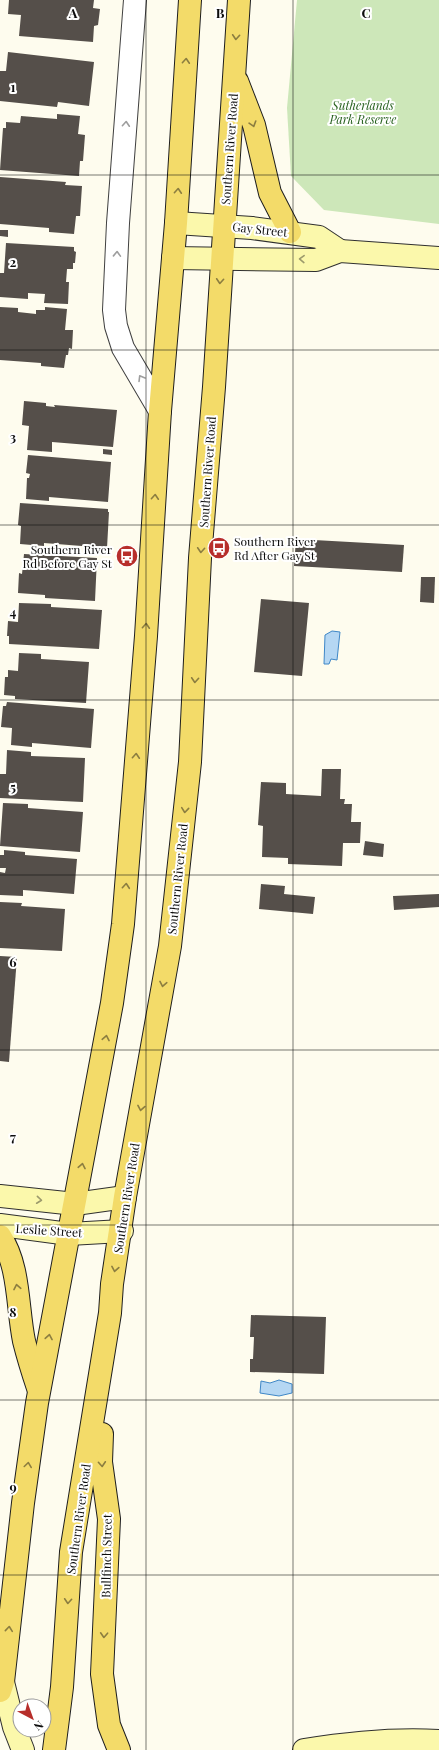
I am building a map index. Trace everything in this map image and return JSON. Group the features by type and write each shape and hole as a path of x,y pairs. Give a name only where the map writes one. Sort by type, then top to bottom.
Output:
{"main road":[{"path":"1,1686 23,1503 39,1394 112,1004 123,924 146,636 160,411 176,222 190,0"},
{"name":"Southern River Road","path":"54,1750 62,1687 71,1552 110,1313 112,1284 122,1231 126,1197 170,946 190,762 200,558 239,0"},
{"path":"234,74 254,125 270,192 290,232"},
{"path":"0,1236 10,1257 19,1298 24,1340 39,1394"},
{"name":"Bullfinch Street","path":"110,1313 101,1462 109,1519 102,1674 109,1725 119,1750"}],"street":[{"path":"134,0 118,223 114,310 116,326 123,348 160,411"},
{"name":"Gay Street","path":"176,222 319,236 340,251"},
{"path":"173,258 316,260 340,251 439,258"},
{"path":"0,1196 75,1204 126,1197"},
{"name":"Leslie Street","path":"0,1225 69,1234 122,1231"},
{"path":"1,1686 22,1750"},
{"path":"304,1750 327,1746 411,1739 439,1741"}],"green space":[{"name":"Sutherlands Park Reserve","path":"297,0 439,0 439,224 324,210 291,176 287,108"}],"water":[{"path":"332,631 340,632 337,660 331,659 329,664 324,664 325,635"},
{"path":"279,1380 292,1384 292,1393 279,1396 260,1393 261,1381 270,1383"}],"building":[{"path":"9,0 94,0 93,8 100,9 98,25 94,26 93,42 19,36 21,15 8,14"},
{"path":"8,52 94,62 89,106 58,102 57,107 0,101 0,71 6,71"},
{"path":"57,114 80,116 78,134 85,135 83,161 80,161 79,176 0,170 3,128 6,128 6,122 20,123 21,116 57,119"},
{"path":"0,177 66,182 65,185 82,186 80,216 76,216 74,234 49,232 49,228 0,224"},
{"path":"0,230 8,230 8,237 0,236"},
{"path":"6,243 74,247 74,251 76,252 75,263 73,263 73,269 67,269 66,282 69,282 68,304 44,303 45,294 28,293 28,299 0,297 0,273 4,273"},
{"path":"0,307 18,308 18,312 36,314 36,310 45,310 45,307 67,309 65,330 73,330 72,349 69,348 68,355 66,355 64,368 41,366 41,363 0,360"},
{"path":"24,401 46,403 46,406 55,407 54,405 117,410 113,447 52,442 52,452 27,450 29,426 22,425"},
{"path":"103,449 112,450 112,455 103,454"},
{"path":"28,455 111,462 108,502 49,497 49,501 26,499 27,478 29,478 30,474 26,473"},
{"path":"20,503 108,509 107,548 44,543 44,546 20,544 21,526 18,525"},
{"path":"296,539 404,545 402,572 294,566"},
{"path":"24,554 97,558 95,601 45,598 45,595 18,593 19,573 22,574"},
{"path":"421,577 435,577 434,603 420,602"},
{"path":"261,599 309,603 302,676 254,672"},
{"path":"19,603 51,604 51,607 102,610 99,649 9,644 9,636 7,636 8,621 18,622"},
{"path":"19,653 41,654 41,659 89,662 86,703 15,699 15,696 4,695 5,677 8,677 8,670 18,671"},
{"path":"7,702 94,709 91,748 32,743 32,747 11,745 12,728 1,727 3,706 6,706"},
{"path":"7,750 31,752 31,756 85,758 83,802 0,798 0,774 6,774"},
{"path":"322,769 341,769 340,799 345,799 344,804 352,804 351,822 361,822 360,843 343,843 342,866 288,864 288,858 262,857 263,826 258,825 261,782 286,783 286,794 321,796"},
{"path":"3,803 28,804 28,808 83,812 80,852 0,846"},
{"path":"365,841 384,844 383,857 363,855"},
{"path":"4,850 25,852 25,855 77,859 74,894 23,890 23,896 0,895 0,872 5,873 6,868 0,868 0,855 4,855"},
{"path":"261,884 285,886 284,894 315,897 313,914 259,909"},
{"path":"439,894 439,907 394,910 393,896"},
{"path":"0,902 22,903 21,906 65,909 62,951 0,948"},
{"path":"0,956 17,957 9,1062 0,1061"},
{"path":"251,1315 326,1317 324,1374 250,1372 250,1359 253,1359 254,1337 250,1337"}],"place":[{"name":"Southern River Rd After Gay St","path":"219,548"},
{"name":"Southern River Rd Before Gay St","path":"127,556"}]}
